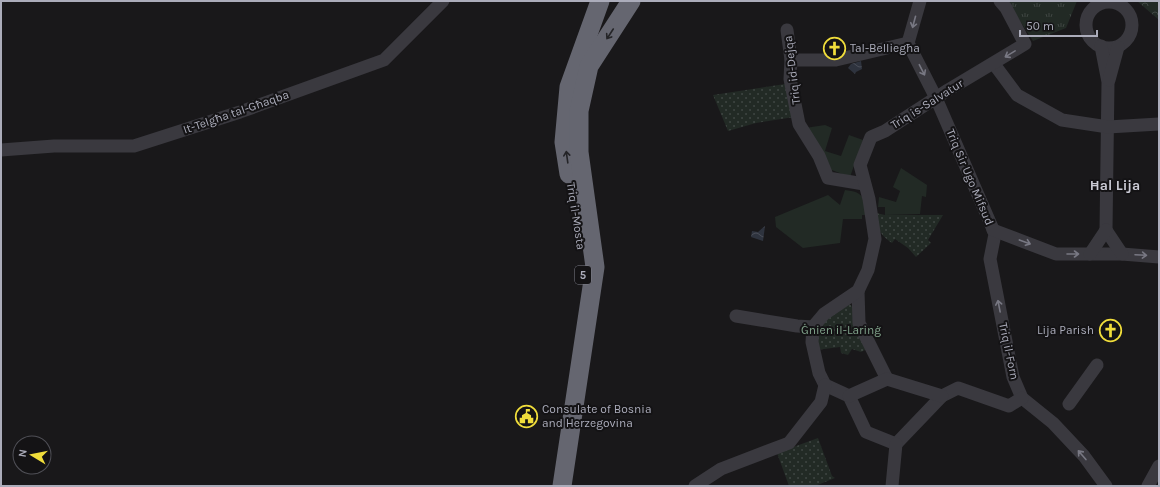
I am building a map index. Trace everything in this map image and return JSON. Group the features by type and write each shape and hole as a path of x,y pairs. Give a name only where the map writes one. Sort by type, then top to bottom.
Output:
{"highway":[{"name":"5","path":"583,66 600,1"},
{"path":"611,1 620,4 628,1"},
{"name":"5","path":"583,66 631,1"},
{"name":"Triq il-Mosta","path":"551,486 558,426 577,327 584,266 579,220 564,142 569,87 583,66"},
{"name":"Triq il-Mosta","path":"562,486 595,267 579,152 579,110 583,66"}],"street":[{"name":"It-Telgħa tal-Għaqba","path":"1,150 54,146 134,146 240,112 384,60 443,1"},
{"path":"791,60 836,60 908,43 920,1"},
{"name":"Triq is-Salvatur","path":"864,184 860,165 871,137 885,131 936,98 1026,44 1006,8 1000,1"},
{"path":"1103,2 1117,3 1129,14 1132,28 1129,37 1118,46 1111,48 1101,46 1092,40 1087,26 1091,13 1103,2"},
{"name":"Triq id-Dejqa","path":"787,30 791,60 790,79 799,124 819,156 828,178 864,184"},
{"name":"Triq Sir Ugo Mifsud","path":"908,43 936,98 993,230 1056,254 1122,254 1159,257"},
{"path":"1090,254 1106,230 1108,82 1101,46"},
{"path":"1108,82 1118,46"},
{"path":"994,64 1016,95 1062,120 1108,127 1159,124"},
{"path":"864,184 869,199 875,239 868,270 858,291 860,323 887,379"},
{"name":"Triq il-Forn","path":"993,230 995,234 990,259 1013,377 1022,398 1053,423 1084,456 1106,486"},
{"path":"1106,230 1122,254"},
{"path":"858,291 824,314 813,327 812,342 819,373 825,385 849,396 866,432 896,444"},
{"path":"736,316 797,326 813,327"},
{"path":"1069,404 1097,365"},
{"path":"849,396 887,379 942,396"},
{"path":"695,486 721,469 789,443 821,402 825,385"},
{"path":"892,486 896,444 942,396 958,388 1009,406 1022,398"},
{"path":"1148,486 1159,466"}],"green space":[{"path":"1007,1 1077,1 1066,28 1033,41"},
{"path":"1137,1 1159,1 1159,20"},
{"path":"785,84 794,117 756,123 728,131 713,95"},
{"path":"825,125 832,128 825,151 841,156 849,135 863,140 850,177 816,164 805,128"},
{"path":"901,168 927,185 926,197 922,196 920,214 885,215 885,207 878,207 879,197 896,202 900,191 893,187"},
{"path":"845,190 860,194 864,200 868,215 862,215 862,219 843,219 840,243 803,248 776,227 775,217 828,195 840,205"},
{"path":"876,213 885,215 943,215 928,240 931,243 916,257 908,248 895,239 892,243 882,234"},
{"name":"Ġnien il-Larinġ","path":"847,301 855,310 869,348 861,352 852,349 848,355 841,353 840,347 816,350 819,333 824,321"},
{"path":"818,438 832,476 835,478 815,486 789,486 777,453"}],"water":[{"path":"861,61 862,69 855,74 848,68 851,64"},
{"path":"765,226 763,241 751,237 752,231 758,232"}],"place":[{"name":"Tal-Belliegħa","path":"834,48"},
{"name":"Lija Parish","path":"1110,330"},
{"name":"Consulate of Bosnia and Herzegovina","path":"526,416"}],"district":[{"name":"Ħal Lija","path":"1115,185"}]}
